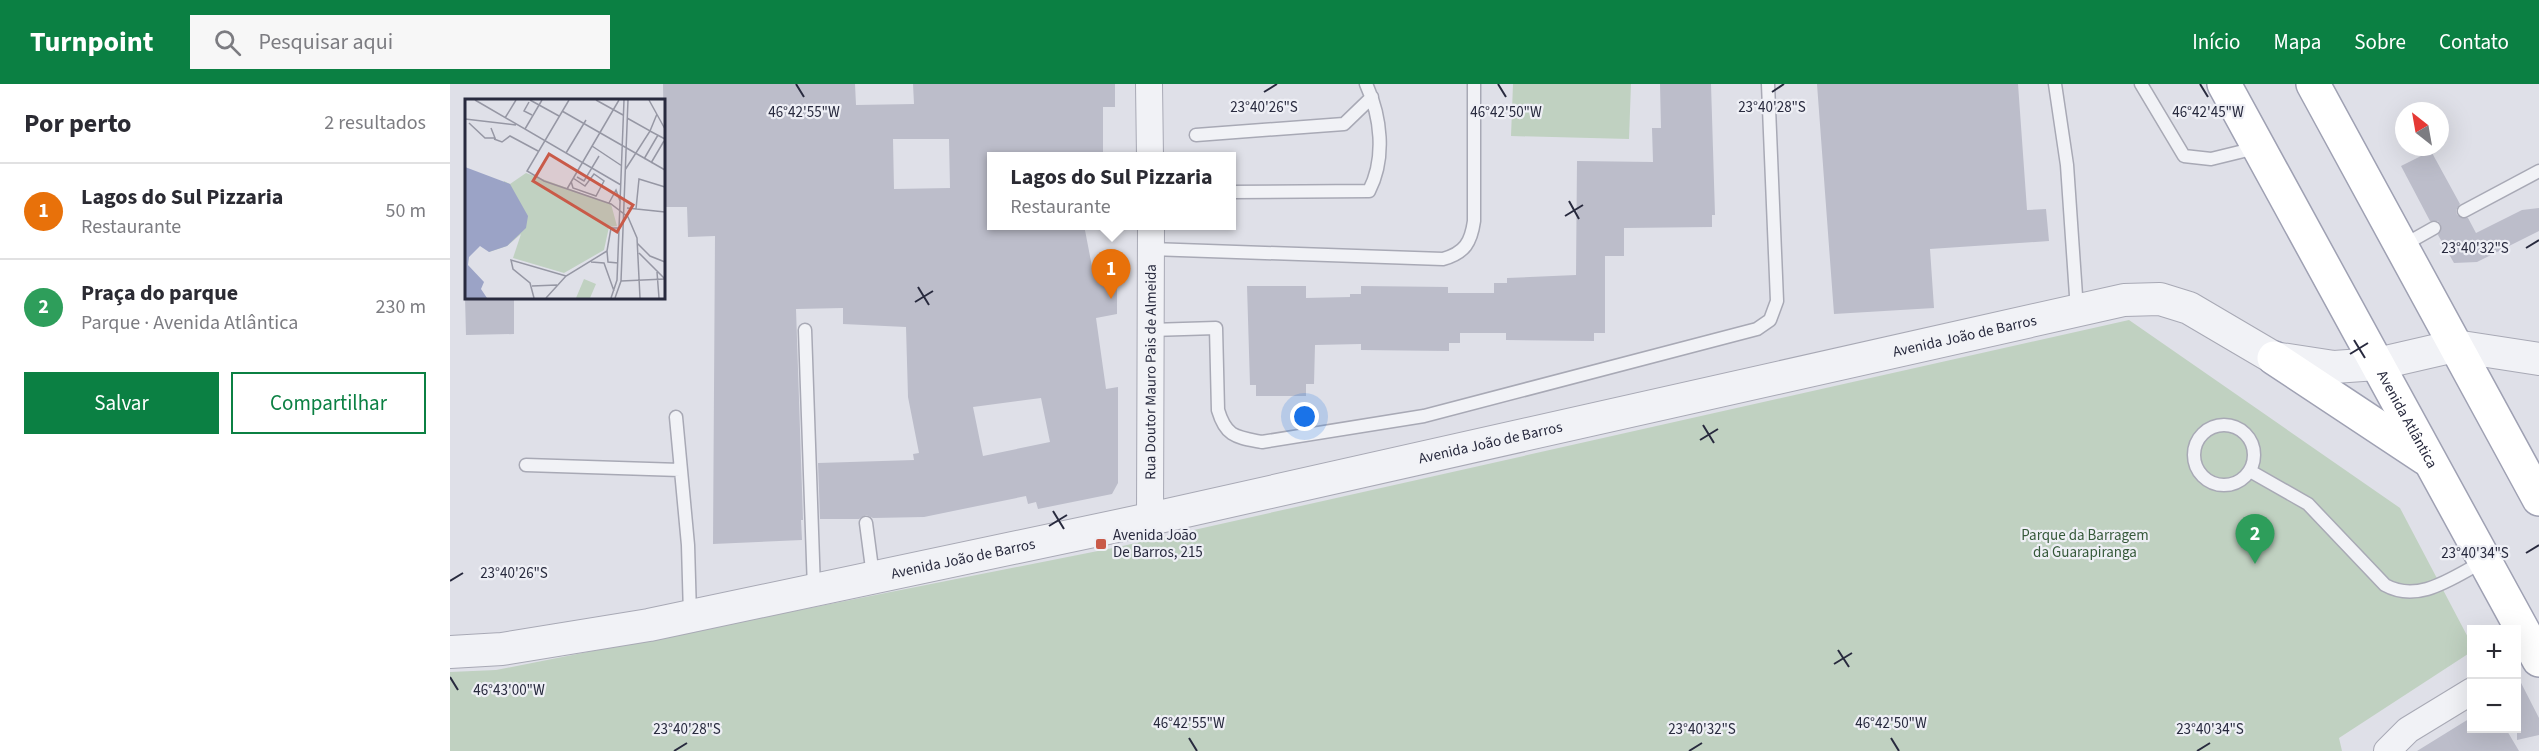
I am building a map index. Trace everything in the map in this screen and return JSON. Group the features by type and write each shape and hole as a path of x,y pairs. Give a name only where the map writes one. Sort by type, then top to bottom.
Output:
{"main road":[{"name":"Avenida Atlântica","path":"2224,84 2484,561 2530,659"},
{"path":"2313,84 2539,499"},
{"path":"2274,358 2430,461"}],"street":[{"path":"1149,84 1150,152"},
{"name":"Rua Doutor Mauro Pais de Almeida","path":"1150,519 1157,329 1155,241"},
{"name":"Avenida João de Barros","path":"450,652 502,649 690,616 873,578 1150,519 2124,300 2160,299 2189,308 2274,358 2334,367 2377,364 2455,346"},
{"path":"2455,346 2539,359"},
{"path":"2387,751 2395,740 2408,730 2467,695"}],"lane":[{"path":"1236,192 1369,191 1376,177 1380,128 1366,84"},
{"path":"1155,241 1443,259 1452,256 1463,250 1472,238 1474,84"},
{"path":"1157,329 1216,328 1218,410 1222,423 1226,430 1236,436 1262,442 1424,416 1757,329 1770,320 1777,301 1768,84"},
{"path":"2055,84 2067,165 2078,310"},
{"path":"2141,84 2184,156 2211,159 2259,148"},
{"path":"1196,135 1344,124 1372,97"},
{"path":"2464,211 2539,171"},
{"path":"2401,246 2434,228"},
{"path":"805,330 814,590"},
{"path":"676,417 688,545 690,616"},
{"path":"2230,425 2243,431 2252,442 2254,457 2250,471 2239,481 2225,485 2211,482 2200,473 2194,460 2195,446 2203,433 2215,426 2230,425"},
{"path":"526,465 680,470"},
{"path":"2250,471 2308,504 2385,585 2397,591 2408,593 2431,589 2484,561"},
{"path":"866,523 873,578"}],"green space":[{"path":"1513,84 1631,84 1629,139 1511,136"},
{"name":"Parque da Barragem da Guarapiranga","path":"2129,320 2400,508 2467,635 2467,655 2339,738 2342,751 450,751 450,672 496,670 1118,547"}],"building":[{"path":"663,84 855,84 856,105 914,104 913,84 1115,84 1115,107 1103,107 1103,152 987,152 987,230 1085,230 1094,277 1117,273 1117,314 1096,318 1106,389 1118,387 1118,483 1112,494 1038,509 1036,502 1028,504 1026,496 924,517 873,518 866,515 859,519 820,519 818,463 914,460 913,454 919,453 908,397 906,327 843,324 843,308 796,309 802,540 713,544 715,236 688,237 687,207 665,207","holes":["893,139 949,139 950,188 894,189","1041,398 1050,442 983,456 973,407"]},
{"path":"1660,84 1711,84 1715,215 1712,215 1712,227 1624,228 1624,256 1605,256 1605,333 1594,333 1594,341 1506,340 1506,333 1460,333 1460,343 1449,343 1449,351 1361,350 1361,344 1315,345 1314,384 1306,384 1306,396 1256,396 1256,385 1250,385 1247,286 1306,286 1306,298 1350,297 1350,294 1361,294 1361,286 1448,287 1448,293 1494,293 1494,283 1507,283 1507,278 1576,275 1577,161 1653,162 1652,128 1661,128"},
{"path":"1817,84 2018,84 2027,210 2046,209 2049,241 1930,249 1934,308 1834,314"},
{"path":"2421,156 2434,156 2460,204 2456,210 2457,215 2468,218 2476,233 2522,210 2539,208 2539,231 2477,262 2454,263 2438,235 2441,225 2438,221 2430,221 2401,166"},
{"path":"465,298 514,298 514,334 466,335"},
{"path":"2521,683 2539,718 2539,735 2517,740 2517,733 2521,733"},
{"path":"2467,720 2467,733 2508,733 2519,751 2417,751"}],"place":[{"name":"Lagos do Sul Pizzaria","path":"1111,299"},
{"name":"Avenida João De Barros, 215","path":"1101,544"},
{"name":"Praça do parque","path":"2255,564"}]}
